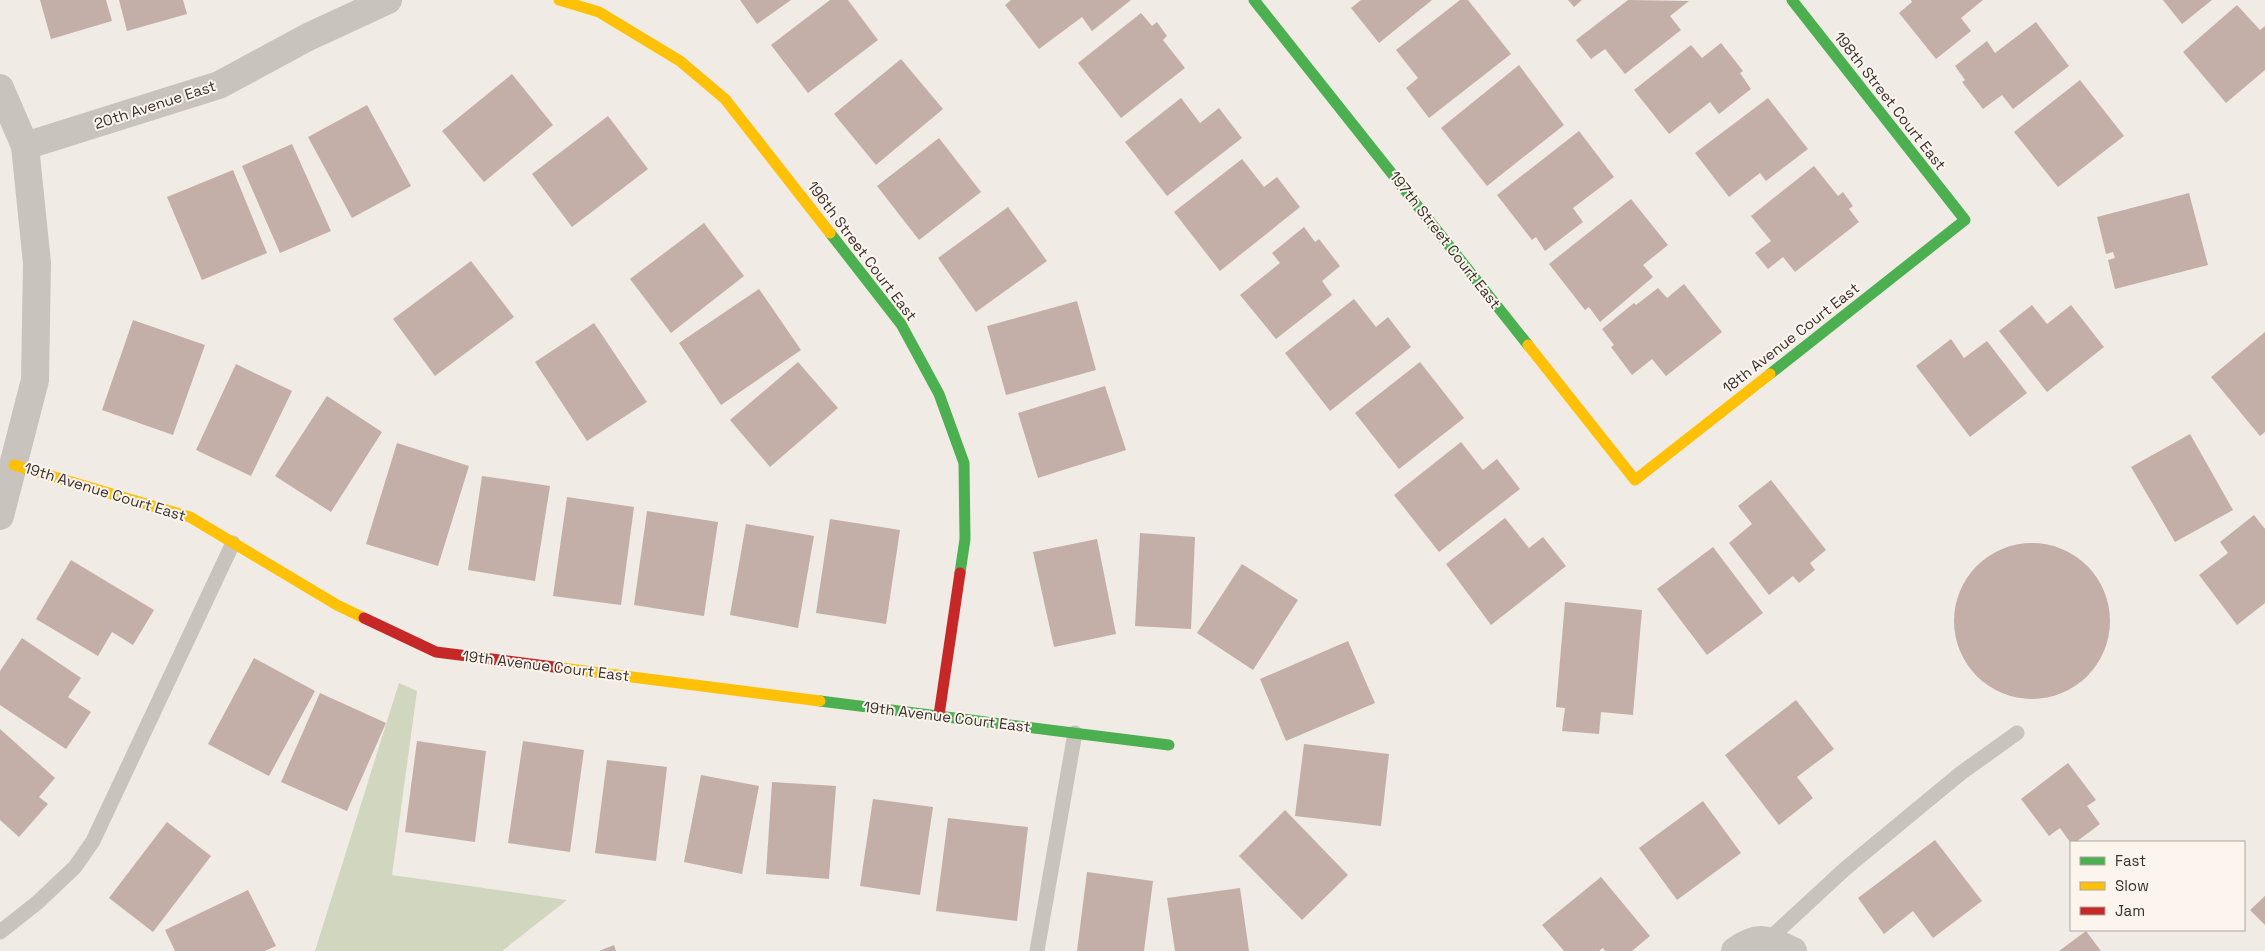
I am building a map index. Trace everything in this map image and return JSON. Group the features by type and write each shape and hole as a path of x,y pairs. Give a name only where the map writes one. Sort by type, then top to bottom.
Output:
{"street":[{"name":"20th Avenue East","path":"25,146 218,85 308,36 388,0"},
{"name":"196th Street Court East","path":"559,0 599,12 680,61 725,99 901,324 939,394 964,463 965,539 939,715"},
{"name":"197th Street Court East","path":"1254,0 1635,480"},
{"name":"198th Street Court East","path":"1792,0 1965,220"},
{"path":"0,88 25,146 37,263 35,380 14,465"},
{"name":"18th Avenue Court East","path":"1635,480 1965,220"},
{"name":"19th Avenue Court East","path":"0,516 14,465 190,517 337,605 436,652 1168,745"},
{"path":"1735,951 1748,940 1768,940 1794,951"}],"lane":[{"path":"0,932 38,902 75,867 93,841 233,543"},
{"path":"1037,951 1075,733"},
{"path":"1768,940 1846,868 1962,773 2017,733"}],"green space":[{"path":"399,683 417,691 392,875 567,900 502,951 315,951"}],"building":[{"path":"40,0 106,0 112,21 51,39"},
{"path":"119,0 183,0 187,14 127,31"},
{"path":"740,0 791,0 757,24"},
{"path":"830,0 848,0 878,40 808,93 771,45"},
{"path":"1011,0 1131,0 1092,31 1082,17 1039,49 1005,5"},
{"path":"1361,0 1432,0 1379,43 1351,8"},
{"path":"1460,0 1468,0 1511,54 1429,118 1406,88 1418,78 1396,50"},
{"path":"1568,0 1582,0 1574,7"},
{"path":"1628,0 1689,1 1670,16 1681,30 1625,74 1605,49 1591,59 1576,40"},
{"path":"1911,0 1983,0 1961,18 1971,31 1936,59 1899,13 1912,2"},
{"path":"2163,0 2212,0 2182,24"},
{"path":"2237,5 2260,30 2265,26 2265,70 2226,103 2183,52"},
{"path":"1141,13 1152,26 1157,22 1167,36 1163,40 1185,68 1121,118 1078,63"},
{"path":"2036,22 2069,66 2013,109 2002,95 1983,109 1962,82 1965,80 1955,66 1987,41 1995,53"},
{"path":"1721,43 1743,71 1740,73 1751,89 1719,114 1710,102 1669,134 1634,90 1691,45 1702,58"},
{"path":"901,59 943,109 876,165 834,114"},
{"path":"1519,65 1564,125 1487,186 1441,128"},
{"path":"512,74 553,125 484,182 442,131"},
{"path":"2080,80 2124,136 2058,187 2014,132"},
{"path":"1181,98 1200,123 1219,108 1242,138 1167,196 1125,142"},
{"path":"1768,98 1808,149 1766,181 1760,173 1729,197 1695,153"},
{"path":"367,105 411,186 352,218 308,137"},
{"path":"608,116 648,169 572,227 532,174"},
{"path":"1579,131 1614,177 1573,208 1583,222 1545,251 1536,237 1532,240 1497,195"},
{"path":"939,138 981,192 919,240 877,186"},
{"path":"292,144 331,231 280,253 242,166"},
{"path":"1242,159 1264,187 1277,177 1300,207 1220,271 1174,212"},
{"path":"1814,166 1838,196 1843,192 1853,206 1849,209 1859,222 1795,272 1783,257 1768,269 1755,253 1771,241 1751,216"},
{"path":"233,170 267,253 202,280 167,197"},
{"path":"2189,193 2208,265 2115,289 2108,260 2115,258 2113,252 2106,254 2097,217"},
{"path":"1631,199 1668,245 1643,265 1653,277 1600,322 1589,307 1585,310 1549,264"},
{"path":"1008,207 1047,261 976,312 938,258"},
{"path":"704,223 744,276 671,333 630,279"},
{"path":"1304,227 1315,242 1319,239 1340,266 1322,281 1332,295 1276,339 1240,295 1280,263 1272,253"},
{"path":"471,261 514,317 435,376 393,319"},
{"path":"1684,284 1722,332 1666,376 1652,359 1632,375 1611,347 1614,345 1602,329 1634,303 1636,305 1658,288 1667,298"},
{"path":"759,289 801,350 721,405 679,343"},
{"path":"1354,299 1376,327 1388,317 1411,347 1330,411 1285,353"},
{"path":"1077,301 1096,370 1006,395 987,326"},
{"path":"2032,305 2047,324 2071,305 2104,347 2047,392 1999,331"},
{"path":"133,320 205,345 173,435 102,410"},
{"path":"594,323 647,402 587,441 535,362"},
{"path":"2265,332 2265,432 2260,436 2211,377"},
{"path":"1951,339 1964,358 1987,341 2027,393 1970,437 1916,366"},
{"path":"798,362 838,408 770,467 730,420"},
{"path":"1420,362 1464,418 1399,469 1355,413"},
{"path":"236,364 292,391 251,476 196,450"},
{"path":"1105,386 1126,450 1038,478 1018,413"},
{"path":"327,396 382,432 331,512 275,476"},
{"path":"2190,434 2233,510 2175,542 2131,467"},
{"path":"1461,442 1483,470 1497,459 1520,489 1439,552 1394,495"},
{"path":"397,443 469,466 438,566 366,544"},
{"path":"482,476 550,486 535,581 468,570"},
{"path":"1771,480 1826,550 1810,563 1815,570 1799,583 1793,576 1769,595 1729,543 1752,524 1738,506"},
{"path":"567,497 634,507 621,605 553,596"},
{"path":"647,511 718,522 704,616 634,605"},
{"path":"2254,515 2265,529 2265,603 2237,625 2199,575 2228,553 2220,542"},
{"path":"1505,518 1529,548 1543,537 1566,566 1491,625 1446,564"},
{"path":"830,519 900,530 886,624 816,613"},
{"path":"746,524 814,536 798,628 730,615"},
{"path":"1140,533 1195,537 1191,629 1135,626"},
{"path":"1097,539 1116,634 1054,647 1033,552"},
{"path":"2024,543 2040,543 2055,546 2069,552 2087,566 2101,584 2107,598 2110,621 2107,644 2101,658 2087,676 2069,690 2055,696 2040,699 2024,699 2009,696 1995,690 1977,676 1967,664 1957,644 1954,629 1954,613 1957,598 1963,584 1977,566 1989,556 2009,546"},
{"path":"1713,547 1763,613 1707,655 1657,589"},
{"path":"71,560 154,610 133,645 112,632 98,656 36,619"},
{"path":"1242,564 1298,600 1253,670 1197,633"},
{"path":"1565,602 1642,610 1633,715 1601,712 1599,734 1562,731 1565,708 1556,707"},
{"path":"22,638 81,678 68,697 91,712 66,749 0,705 0,671"},
{"path":"1348,641 1375,703 1286,741 1260,679"},
{"path":"254,658 315,691 269,776 208,744"},
{"path":"320,693 386,723 347,811 281,782"},
{"path":"1796,700 1834,749 1797,777 1813,798 1779,825 1725,755"},
{"path":"0,729 55,778 39,797 48,804 19,837 0,820"},
{"path":"417,741 486,751 475,842 405,832"},
{"path":"523,741 584,750 570,852 508,843"},
{"path":"1304,744 1389,754 1381,826 1295,816"},
{"path":"607,760 667,767 656,861 595,853"},
{"path":"2068,763 2096,800 2087,806 2100,824 2077,841 2070,842 2060,828 2049,836 2021,799"},
{"path":"701,775 759,786 742,874 684,862"},
{"path":"772,782 836,786 829,879 766,874"},
{"path":"873,799 933,807 920,895 860,886"},
{"path":"1703,801 1741,853 1677,900 1639,848"},
{"path":"1285,810 1348,875 1302,920 1239,856"},
{"path":"948,818 1028,827 1017,921 936,911"},
{"path":"167,822 211,856 153,932 109,898"},
{"path":"1935,840 1982,901 1933,938 1913,911 1884,934 1858,898"},
{"path":"1087,872 1153,881 1144,951 1077,951"},
{"path":"1601,877 1650,936 1632,951 1605,951 1603,948 1599,951 1564,951 1542,925"},
{"path":"1240,888 1249,951 1175,951 1167,898"},
{"path":"248,890 276,946 265,951 175,951 165,930"},
{"path":"2265,896 2265,925 2250,910"},
{"path":"2086,931 2101,951 2059,951"},
{"path":"614,945 616,951 599,951"}],"traffic: fast":[{"path":"1254,0 1528,345"},
{"path":"1770,374 1965,220 1792,0"},
{"path":"830,233 901,324 939,394 964,463 965,539 960,573"},
{"path":"820,701 1169,745"}],"traffic: slow":[{"path":"559,0 599,12 680,61 725,99 830,233"},
{"path":"1528,345 1635,480 1770,374"},
{"path":"14,465 190,517 337,605 364,618"},
{"path":"554,667 820,701"}],"traffic: jam":[{"path":"939,715 960,573"},
{"path":"364,618 436,652 554,667"}]}
